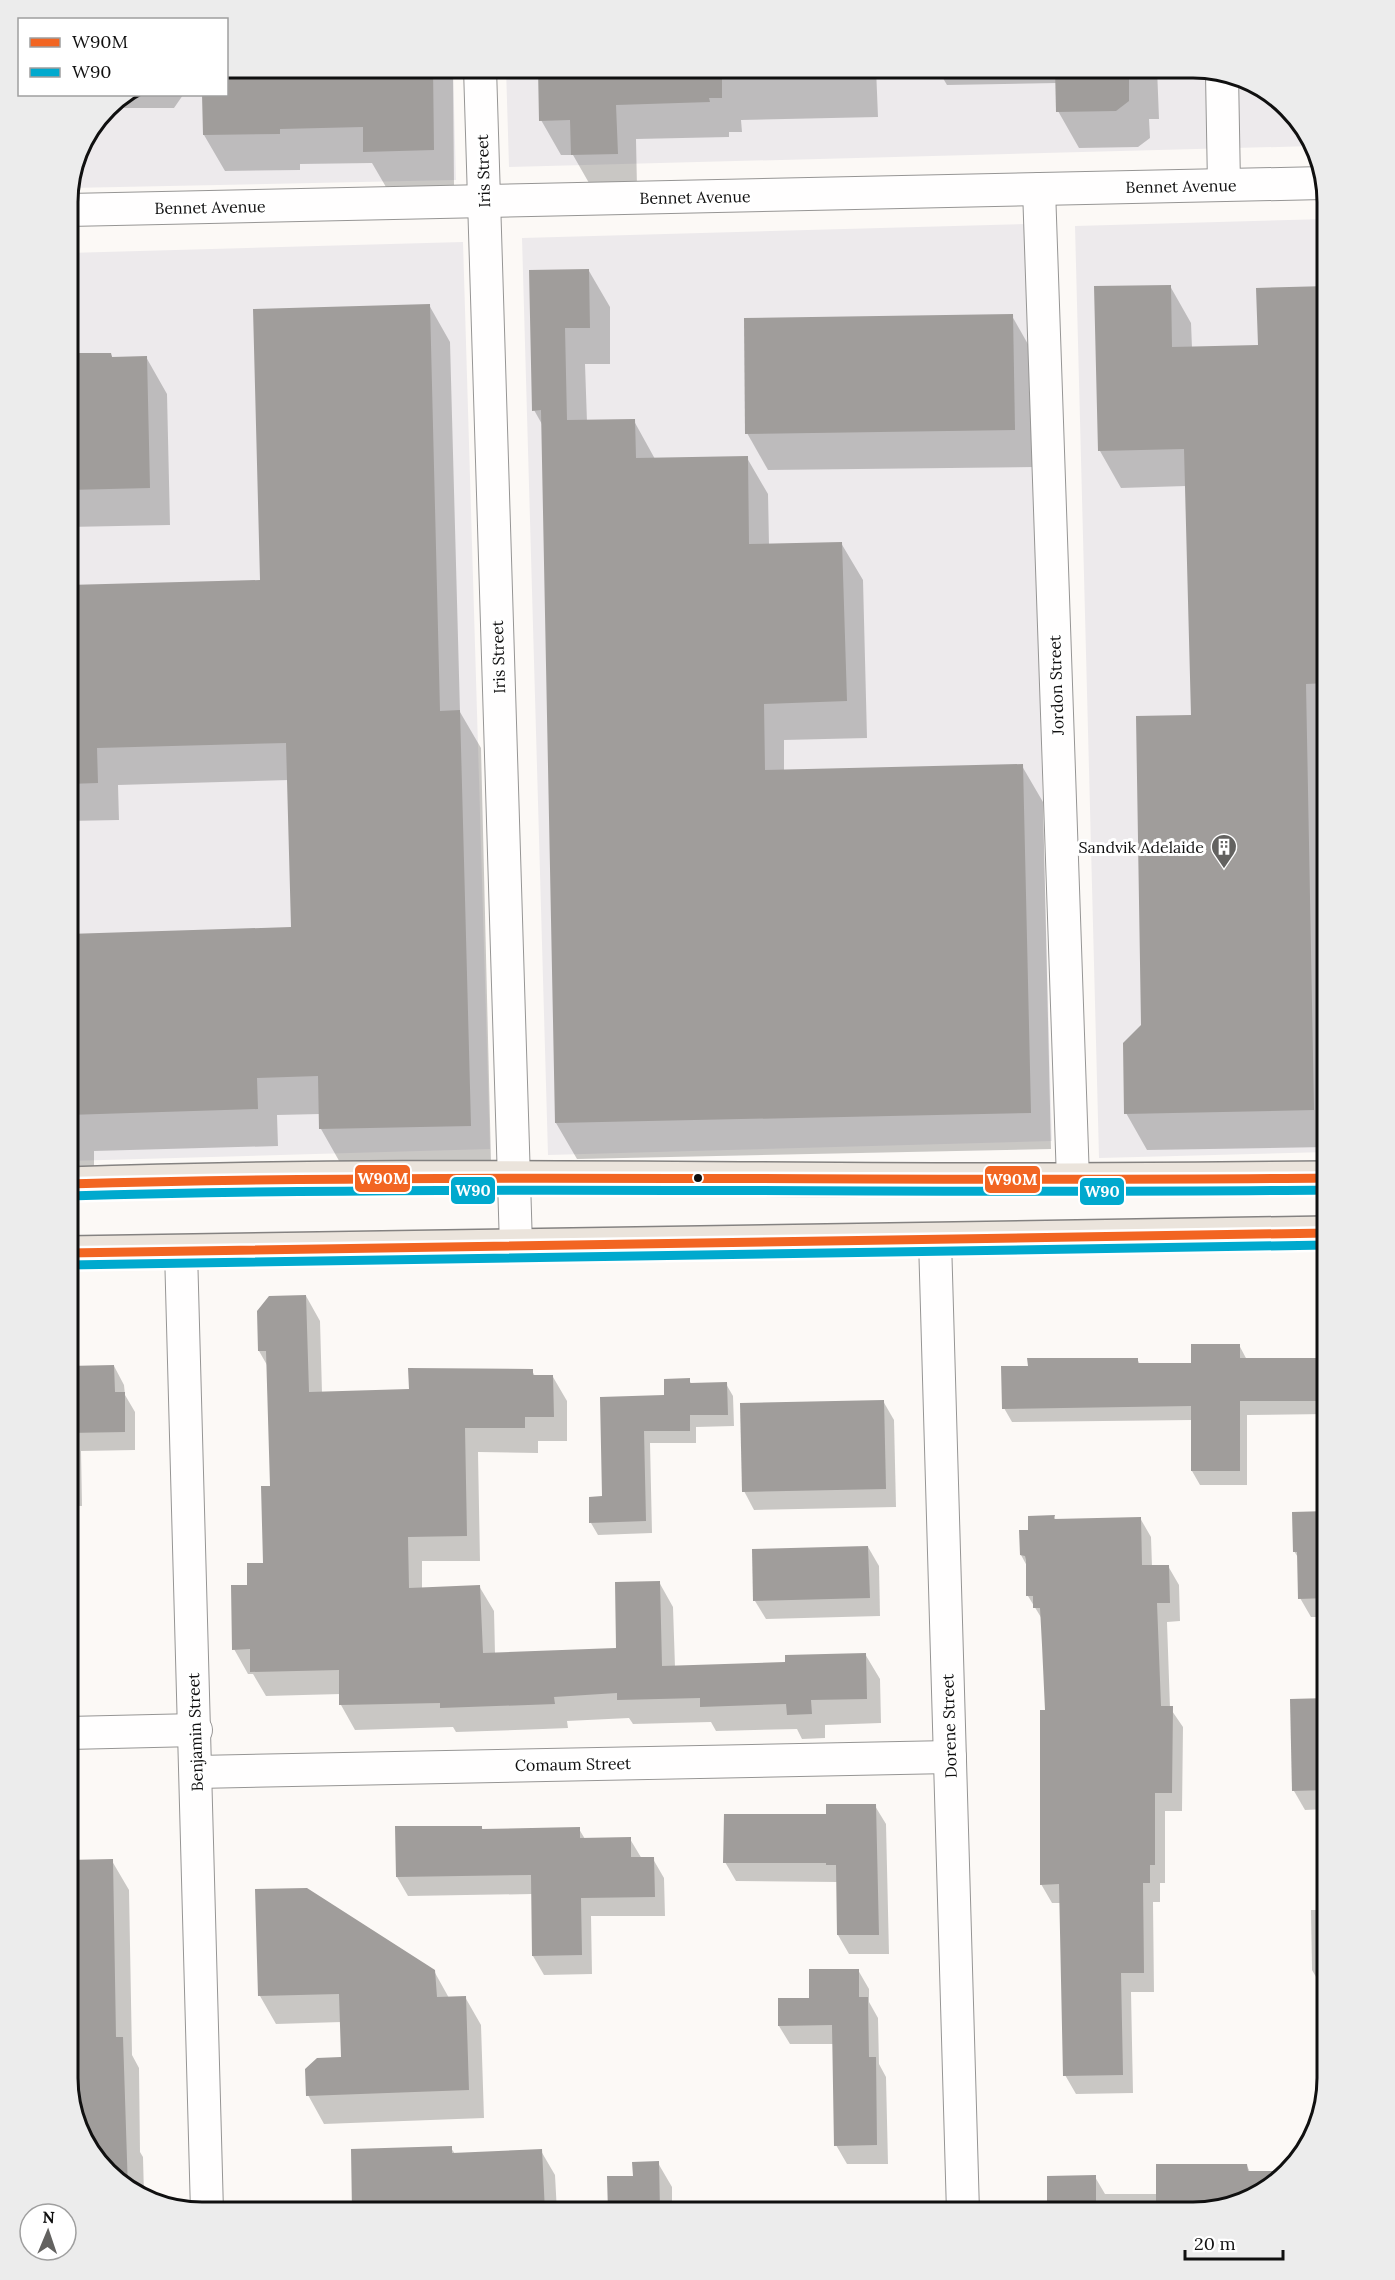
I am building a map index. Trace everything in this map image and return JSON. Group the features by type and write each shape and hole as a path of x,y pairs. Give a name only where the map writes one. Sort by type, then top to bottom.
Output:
{"main road":[{"path":"78,1184 172,1180 514,1177 1073,1180 1317,1178"},
{"path":"78,1253 1317,1233"}],"street":[{"name":"Iris Street","path":"480,78 516,1246"},
{"path":"1222,82 1224,185"},
{"name":"Bennet Avenue","path":"78,210 1316,183"},
{"name":"Jordon Street","path":"1039,189 1073,1180"},
{"name":"Dorene Street","path":"936,1240 963,2202"},
{"name":"Benjamin Street","path":"181,1251 196,1730 207,2202"},
{"path":"78,1733 196,1730"},
{"name":"Comaum Street","path":"197,1772 950,1757"}],"shaded area":[{"path":"228,78 453,78 456,180 79,188 87,154 95,140 114,114 133,99 138,96 228,96"},
{"path":"506,78 1201,78 1233,85 1262,99 1286,120 1304,146 509,167"},
{"path":"1317,219 1317,1152 1099,1158 1075,226"},
{"path":"1027,224 1052,1141 548,1155 522,238"},
{"path":"463,242 490,1149 78,1161 78,253"}],"building":[{"path":"228,78 433,78 434,150 363,152 363,127 280,129 280,134 203,135 202,96 228,96"},
{"path":"538,78 722,78 722,98 709,98 710,102 616,105 618,154 571,155 570,120 539,121"},
{"path":"1055,78 1129,78 1129,101 1116,111 1056,112"},
{"path":"589,269 590,328 565,328 567,420 635,419 636,458 748,456 749,544 842,542 847,701 764,704 765,770 1023,764 1031,1113 555,1123 541,410 532,411 529,270"},
{"path":"1171,285 1172,347 1258,345 1256,288 1317,286 1317,684 1306,684 1314,1110 1124,1114 1123,1043 1141,1025 1136,716 1191,715 1184,449 1098,451 1094,286"},
{"path":"430,304 440,711 460,710 471,1126 319,1129 318,1076 257,1078 258,1109 78,1115 78,934 291,927 286,743 97,748 98,783 78,784 78,585 260,580 253,309"},
{"path":"1013,314 1015,430 745,434 744,318"},
{"path":"78,353 111,353 112,357 147,356 150,488 78,490"},
{"path":"306,1295 309,1392 409,1389 408,1368 533,1369 533,1375 553,1375 554,1417 525,1417 525,1428 465,1428 467,1536 408,1537 409,1588 480,1585 483,1653 616,1648 615,1582 660,1581 662,1666 785,1662 785,1655 866,1653 867,1699 811,1700 812,1714 787,1715 786,1704 700,1707 700,1698 617,1700 617,1693 554,1697 555,1704 440,1708 440,1703 339,1705 339,1670 250,1672 250,1649 232,1650 231,1585 247,1585 247,1563 263,1563 261,1486 270,1486 266,1351 258,1351 257,1311 269,1296"},
{"path":"1191,1344 1240,1344 1240,1358 1317,1358 1317,1401 1240,1401 1240,1471 1191,1471 1191,1406 1002,1409 1001,1366 1028,1366 1027,1358 1138,1358 1138,1363 1191,1363"},
{"path":"114,1365 115,1392 125,1392 125,1432 78,1433 78,1366"},
{"path":"690,1378 690,1383 727,1382 728,1415 690,1415 690,1431 644,1431 646,1521 589,1523 589,1497 602,1496 600,1397 664,1395 664,1379"},
{"path":"884,1400 886,1489 742,1492 740,1403"},
{"path":"1317,1511 1317,1598 1298,1599 1297,1552 1293,1552 1292,1512"},
{"path":"1055,1515 1054,1519 1141,1517 1142,1565 1169,1565 1170,1603 1157,1603 1161,1706 1173,1706 1172,1793 1155,1793 1155,1865 1150,1865 1150,1883 1143,1883 1144,1973 1121,1973 1123,2075 1063,2076 1059,1884 1040,1885 1040,1710 1045,1710 1040,1608 1033,1608 1033,1596 1026,1596 1026,1560 1025,1556 1020,1555 1019,1530 1028,1530 1028,1516"},
{"path":"868,1546 870,1598 753,1601 752,1549"},
{"path":"1317,1698 1317,1790 1292,1791 1290,1699"},
{"path":"826,1804 876,1804 879,1935 837,1935 836,1865 826,1865 826,1863 723,1863 724,1814 826,1814"},
{"path":"395,1826 482,1826 482,1829 580,1827 580,1838 631,1837 631,1857 654,1857 655,1897 581,1898 582,1955 532,1956 531,1875 396,1877"},
{"path":"113,1859 116,2037 123,2037 128,2177 99,2147 91,2133 80,2102 78,2086 78,1860"},
{"path":"307,1888 435,1970 437,1997 466,1996 469,2090 306,2096 305,2069 317,2058 341,2057 339,1994 258,1996 255,1889"},
{"path":"809,1969 859,1969 859,1997 868,1997 869,2057 876,2057 877,2145 834,2146 832,2025 778,2026 778,1998 809,1998"},
{"path":"452,2146 452,2153 542,2149 545,2202 352,2202 351,2149"},
{"path":"659,2161 660,2202 608,2202 607,2176 633,2176 632,2162"},
{"path":"1156,2164 1247,2164 1248,2171 1275,2171 1248,2189 1217,2200 1156,2202"},
{"path":"1096,2175 1096,2202 1047,2202 1047,2176"}],"transit line":[{"name":"W90M","path":"78,1184 540,1178 1317,1178"},
{"name":"W90","path":"78,1196 540,1190 1317,1190"},
{"name":"W90M","path":"78,1253 1317,1233"},
{"name":"W90","path":"78,1265 1317,1245"}],"place":[{"name":"Sandvik Adelaide","path":"1224,870"}]}
